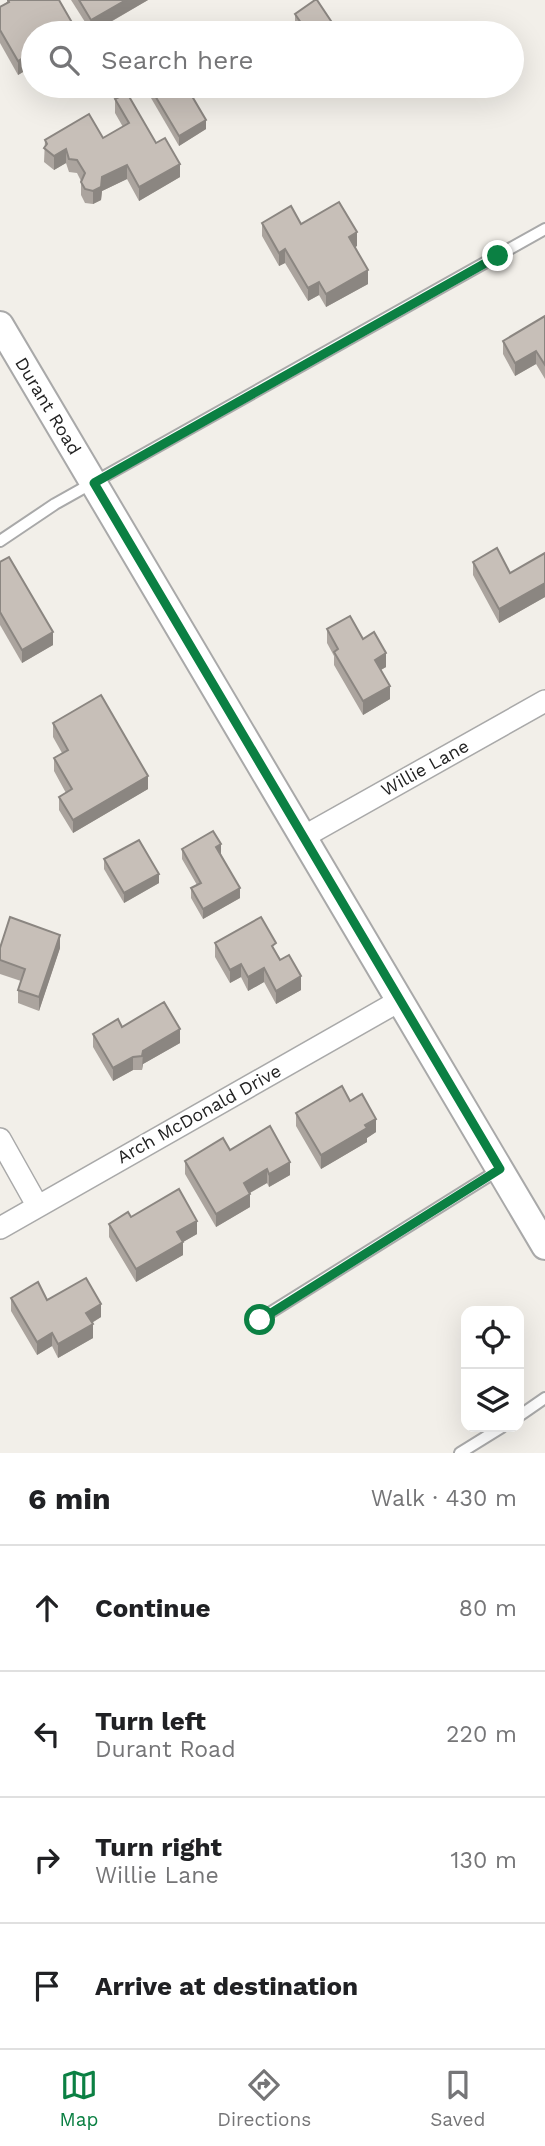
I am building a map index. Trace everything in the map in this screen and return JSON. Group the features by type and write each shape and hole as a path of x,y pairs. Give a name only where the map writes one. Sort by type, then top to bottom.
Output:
{"street":[{"name":"Durant Road","path":"0,325 305,836 399,1002 545,1246"},
{"name":"Willie Lane","path":"305,836 545,701"},
{"name":"Arch McDonald Drive","path":"0,1227 399,1002"},
{"path":"0,1139 37,1205"}],"lane":[{"path":"0,541 94,483 545,229"},
{"path":"260,1320 500,1169"},
{"path":"524,1413 545,1398"},
{"path":"460,1453 494,1432"}],"building":[{"path":"8,0 59,0 71,21 21,21 21,59 18,61 0,30 0,7 9,2"},
{"path":"79,0 126,0 91,20"},
{"path":"317,0 331,21 300,21 295,14"},
{"path":"130,98 156,143 165,138 180,164 139,187 127,165 102,177 101,187 93,191 85,189 81,182 85,173 77,160 69,159 66,149 54,156 44,148 47,144 45,140 89,114 103,138 129,123 115,99"},
{"path":"156,98 193,98 206,120 179,136"},
{"path":"339,202 357,232 349,237 368,270 326,294 319,282 308,288 285,249 279,253 262,223 291,206 301,224"},
{"path":"545,316 545,365 536,351 515,363 503,341"},
{"path":"497,548 510,573 545,553 545,583 499,609 473,562"},
{"path":"9,557 53,632 22,650 0,612 0,562"},
{"path":"350,616 363,639 374,632 386,653 375,660 390,686 363,701 334,652 338,649 327,629"},
{"path":"101,695 148,776 73,820 59,797 72,789 54,758 68,750 53,723"},
{"path":"213,831 221,844 216,847 240,888 203,909 191,888 201,883 182,849"},
{"path":"139,840 159,874 124,893 104,859"},
{"path":"10,917 60,935 39,997 18,990 25,969 0,960 0,948"},
{"path":"261,917 276,943 272,946 280,960 289,955 301,976 276,991 264,968 248,977 241,964 230,970 215,943"},
{"path":"164,1002 180,1029 143,1051 142,1056 133,1057 113,1068 93,1034 118,1019 122,1027"},
{"path":"342,1086 350,1101 362,1094 376,1119 365,1125 367,1128 321,1155 296,1113"},
{"path":"270,1126 290,1162 269,1174 267,1169 244,1183 250,1194 216,1214 185,1161 223,1138 230,1150"},
{"path":"179,1189 197,1221 177,1232 183,1242 136,1269 109,1224 128,1212 131,1217"},
{"path":"86,1278 101,1304 86,1313 93,1324 58,1344 52,1333 37,1342 11,1298 38,1282 47,1300"}],"route":[{"path":"260,1320 500,1169 94,483 498,256"}]}
